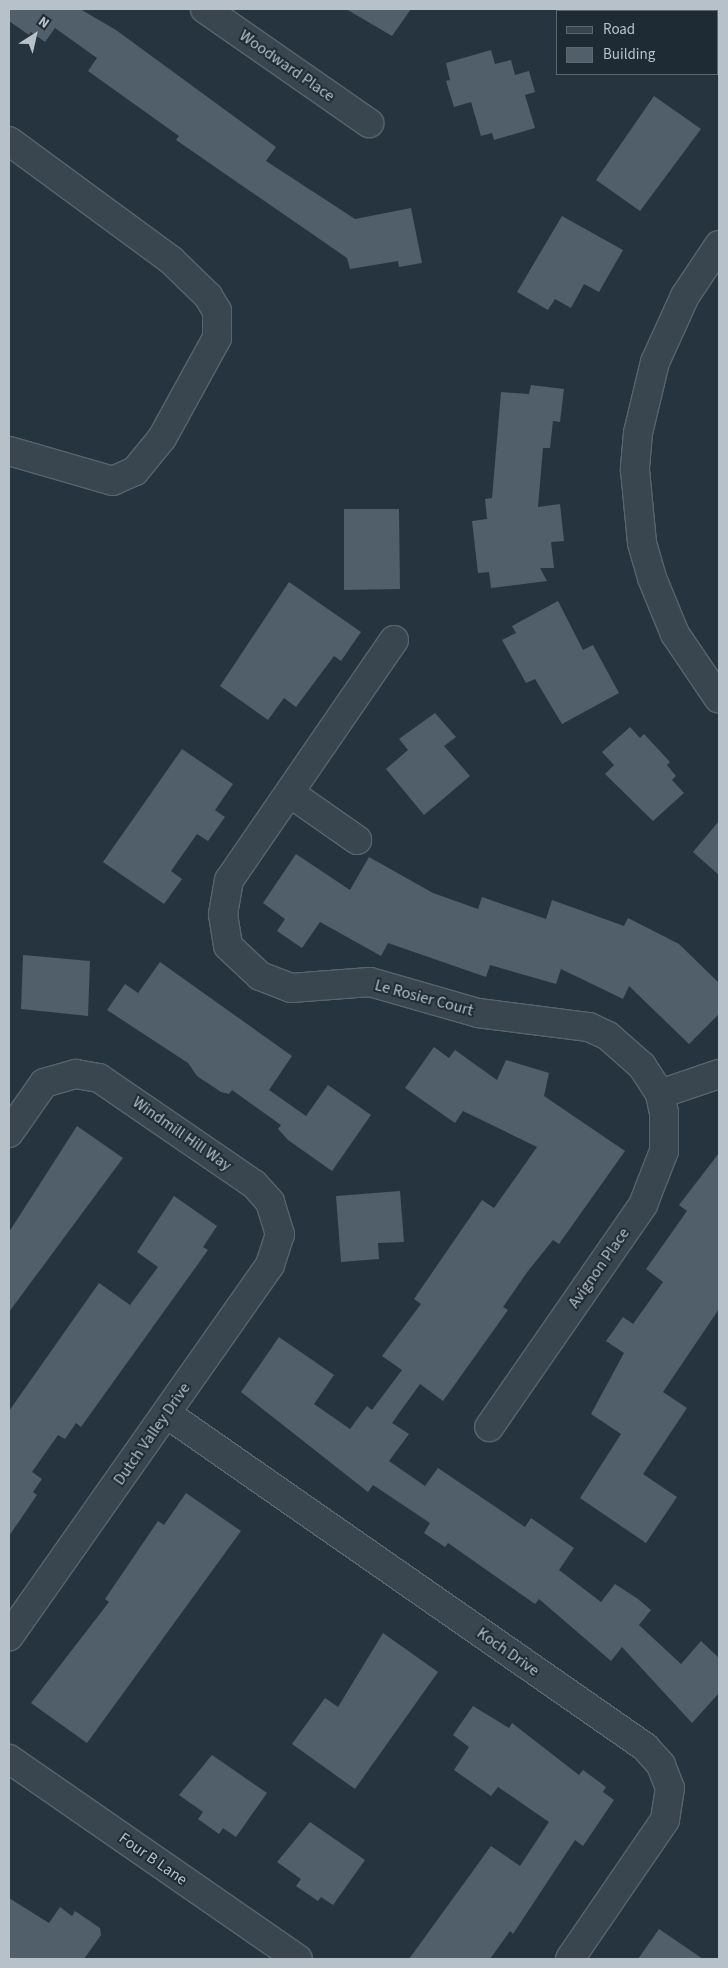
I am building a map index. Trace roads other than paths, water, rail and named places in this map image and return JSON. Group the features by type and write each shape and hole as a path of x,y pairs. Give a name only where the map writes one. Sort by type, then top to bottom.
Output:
{"street":[{"name":"Woodward Place","path":"205,9 369,123"},
{"path":"9,141 171,260 208,296 216,311 217,338 162,438 135,471 113,481 9,451"},
{"path":"719,245 685,296 655,362 640,424 635,470 642,544 652,578 676,634 719,699"},
{"name":"Le Rosier Court","path":"394,640 225,890 224,938 240,961 270,981 291,988 370,982 478,1013 589,1027 631,1055 660,1094"},
{"path":"290,793 358,840"},
{"path":"660,1094 719,1074"},
{"name":"Windmill Hill Way","path":"9,1133 44,1083 64,1075 88,1075 110,1083 254,1184 270,1202 280,1223"},
{"name":"Avignon Place","path":"489,1427 653,1188 664,1151 660,1094"},
{"name":"Dutch Valley Drive","path":"9,1637 270,1265 279,1244 280,1223"},
{"name":"Koch Drive","path":"167,1414 645,1747 661,1765 670,1788 665,1820 570,1959"},
{"name":"Four B Lane","path":"9,1759 298,1959"}]}
